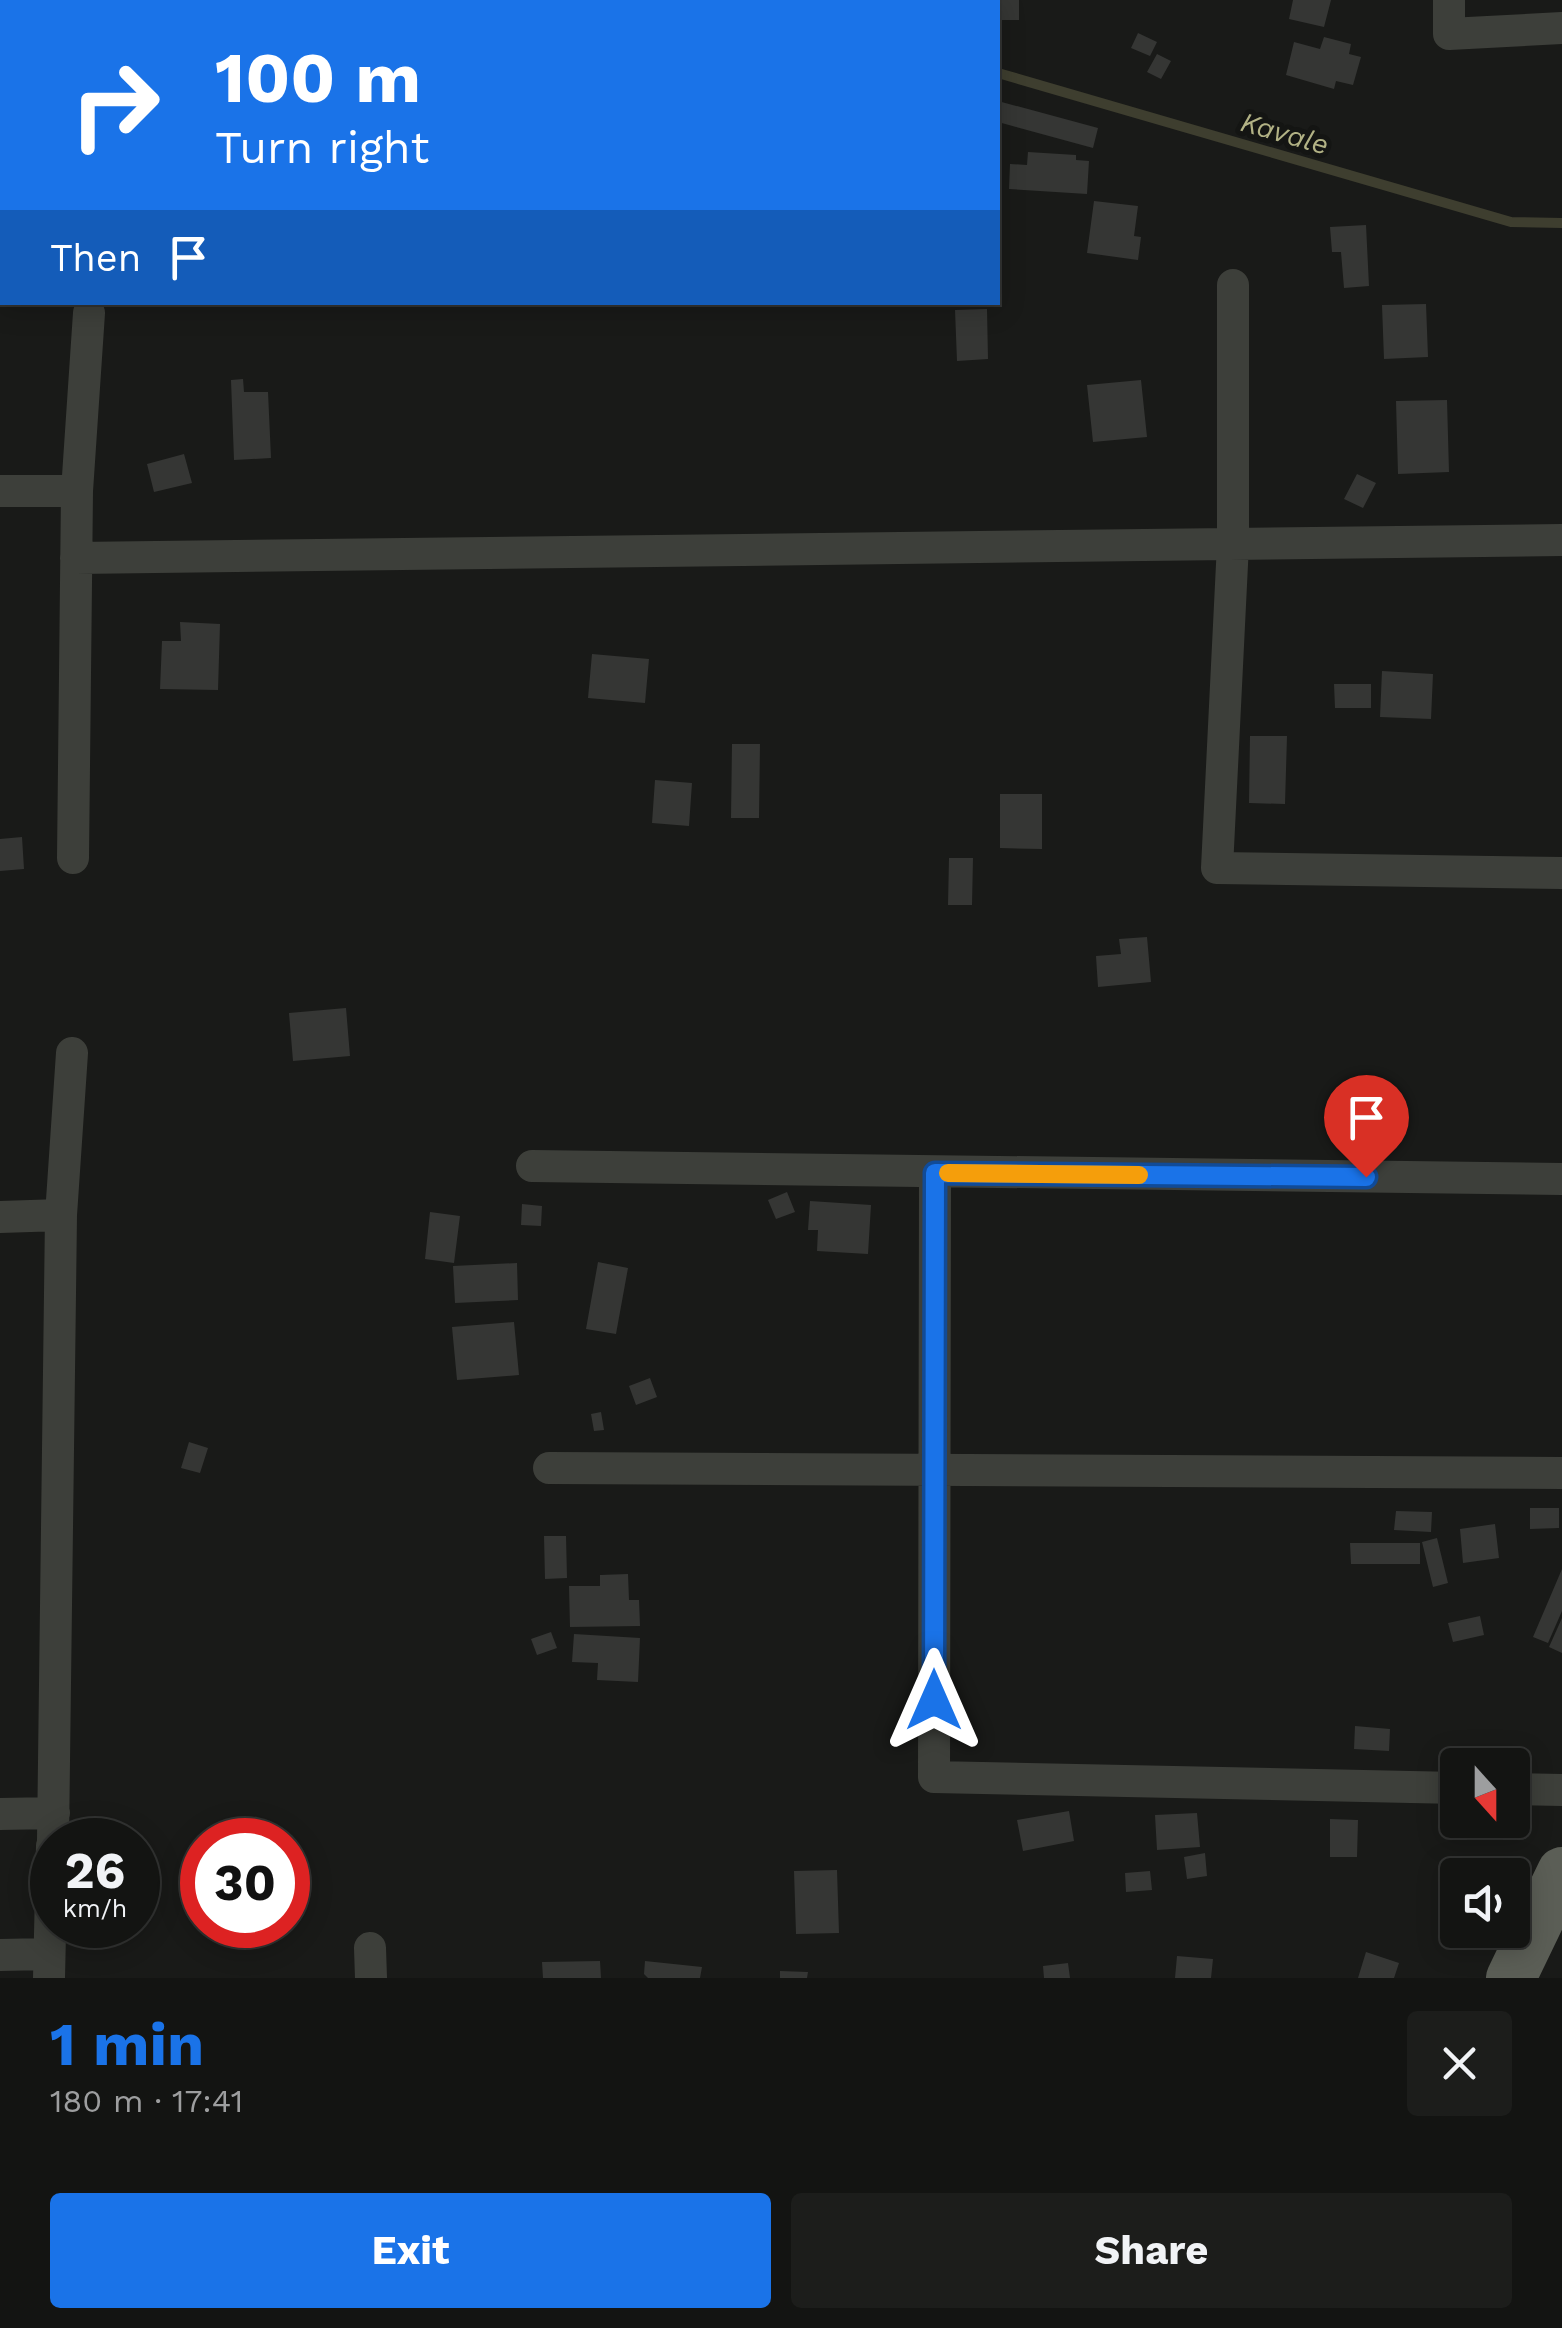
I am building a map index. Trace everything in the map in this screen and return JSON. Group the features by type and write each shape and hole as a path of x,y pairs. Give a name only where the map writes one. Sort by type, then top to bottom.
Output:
{"main road":[{"path":"1510,1978 1562,1872"}],"street":[{"path":"1449,0 1449,34 1562,28"},
{"path":"1233,286 1233,544 1217,868 1562,873"},
{"path":"73,858 77,491 89,313"},
{"path":"0,491 77,491"},
{"path":"76,558 1562,540"},
{"path":"53,1818 62,1215 72,1053"},
{"path":"532,1166 1562,1179"},
{"path":"935,1173 934,1777 1440,1788"},
{"path":"0,1217 62,1215"},
{"path":"549,1468 1562,1473"},
{"path":"1530,1790 1562,1790"},
{"path":"0,1814 30,1825"},
{"path":"0,1955 48,1966"}],"building":[{"path":"1000,0 1019,0 1019,20 1000,20"},
{"path":"1293,0 1331,0 1324,27 1289,19"},
{"path":"1138,33 1157,42 1150,56 1131,48"},
{"path":"1324,37 1351,44 1349,54 1361,57 1353,85 1336,81 1334,89 1286,75 1294,42 1320,49"},
{"path":"1157,54 1171,61 1161,79 1147,72"},
{"path":"1000,102 1098,128 1093,148 1000,123"},
{"path":"1028,152 1076,155 1076,160 1089,161 1087,194 1009,189 1010,164 1027,165"},
{"path":"1094,201 1138,206 1134,236 1141,237 1138,260 1087,253"},
{"path":"1366,225 1369,286 1344,288 1341,252 1332,252 1330,227"},
{"path":"1426,304 1428,357 1384,359 1382,305"},
{"path":"987,309 988,359 957,361 955,310"},
{"path":"243,379 244,392 268,392 271,458 234,460 231,380"},
{"path":"1141,380 1147,437 1093,442 1087,385"},
{"path":"1447,400 1449,472 1398,474 1396,401"},
{"path":"184,454 192,483 154,492 147,464"},
{"path":"1357,474 1376,483 1363,508 1344,499"},
{"path":"180,622 220,624 218,690 160,689 162,641 181,641"},
{"path":"592,654 649,659 645,703 588,698"},
{"path":"1382,671 1433,674 1431,719 1380,717"},
{"path":"1334,684 1371,684 1371,708 1335,708"},
{"path":"1250,736 1287,736 1285,804 1249,803"},
{"path":"732,744 760,744 759,818 731,818"},
{"path":"655,780 692,783 689,826 652,823"},
{"path":"1000,794 1042,794 1042,849 1000,848"},
{"path":"22,837 24,869 0,871 0,839"},
{"path":"949,858 973,858 972,905 948,905"},
{"path":"1147,937 1151,982 1098,987 1096,956 1121,954 1119,939"},
{"path":"346,1008 350,1056 293,1061 289,1013"},
{"path":"787,1192 795,1212 776,1219 768,1200"},
{"path":"810,1201 871,1205 868,1254 817,1251 818,1230 808,1230"},
{"path":"522,1204 542,1206 541,1226 521,1225"},
{"path":"430,1212 460,1216 454,1263 425,1259"},
{"path":"598,1262 628,1268 616,1334 586,1329"},
{"path":"517,1263 518,1300 455,1303 453,1266"},
{"path":"514,1322 519,1375 457,1380 452,1327"},
{"path":"650,1378 657,1397 636,1405 629,1386"},
{"path":"601,1412 604,1430 594,1431 591,1414"},
{"path":"189,1442 208,1448 200,1473 181,1468"},
{"path":"1530,1508 1559,1508 1559,1528 1530,1529"},
{"path":"1396,1511 1432,1512 1431,1532 1394,1530"},
{"path":"1495,1524 1499,1558 1463,1563 1460,1529"},
{"path":"544,1536 566,1536 567,1578 545,1579"},
{"path":"1437,1538 1448,1583 1433,1587 1422,1542"},
{"path":"1350,1543 1420,1543 1420,1564 1351,1564"},
{"path":"1562,1569 1562,1611 1548,1643 1533,1637"},
{"path":"628,1574 629,1600 639,1600 640,1626 570,1627 569,1586 600,1586 600,1575"},
{"path":"1480,1616 1484,1635 1453,1642 1448,1623"},
{"path":"1562,1618 1562,1653 1549,1647"},
{"path":"551,1632 557,1648 537,1655 531,1639"},
{"path":"574,1634 640,1638 638,1682 597,1680 598,1663 572,1662"},
{"path":"1355,1726 1390,1729 1389,1751 1354,1749"},
{"path":"1069,1811 1074,1841 1023,1851 1017,1820"},
{"path":"1197,1813 1200,1847 1157,1850 1155,1815"},
{"path":"1330,1819 1358,1820 1357,1857 1330,1857"},
{"path":"1205,1853 1207,1876 1187,1879 1184,1857"},
{"path":"837,1870 839,1933 796,1934 794,1871"},
{"path":"1150,1871 1152,1890 1126,1892 1125,1873"},
{"path":"1366,1952 1399,1963 1394,1978 1358,1978"},
{"path":"1177,1956 1213,1959 1211,1978 1175,1978"},
{"path":"600,1961 601,1978 543,1978 542,1962"},
{"path":"645,1961 702,1967 700,1978 648,1978 644,1974"},
{"path":"1068,1963 1070,1978 1044,1978 1043,1966"},
{"path":"780,1971 808,1972 807,1978 780,1978"}],"waterway":[{"name":"Kavale","path":"1000,74 1511,222 1562,223"}],"slow traffic":[{"path":"948,1173 1139,1175"}],"route":[{"path":"934,1700 935,1173 1366,1177"}]}
